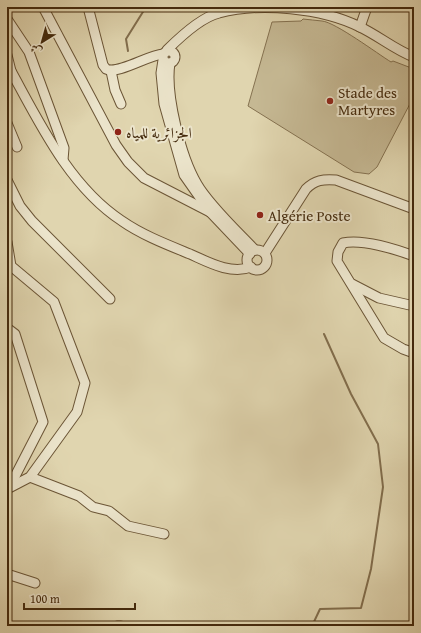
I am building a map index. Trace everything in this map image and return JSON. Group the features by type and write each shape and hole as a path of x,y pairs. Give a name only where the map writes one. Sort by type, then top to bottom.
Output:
{"street":[{"path":"43,7 116,145 128,162 144,178 210,212"},
{"path":"360,27 367,7"},
{"path":"89,8 103,65 106,69 111,71 143,60 149,56 167,57"},
{"path":"252,252 210,212 184,175 164,104 161,73 167,57 195,27 218,10 255,8 292,9 340,20 360,27 414,57"},
{"path":"7,19 29,52 64,148 63,160"},
{"path":"7,55 8,71 55,151 85,188 102,206 122,222 211,264 231,269 251,267 257,270 263,268 267,262 265,254 260,250 252,252"},
{"path":"167,57 171,99 192,172 206,195 252,252"},
{"path":"111,71 115,90 122,104"},
{"path":"7,123 17,147"},
{"path":"265,254 306,189 314,182 325,179 336,180 414,209"},
{"path":"7,181 7,191"},
{"path":"7,181 20,206 32,221 110,299"},
{"path":"414,256 351,241 343,243 338,252 338,261 384,338 403,349 414,353"},
{"path":"7,242 11,266 54,302 85,383 77,412 30,477 8,487"},
{"path":"251,267 248,262 252,252"},
{"path":"7,272 20,273"},
{"path":"352,284 379,298 414,306"},
{"path":"7,328 15,334 43,422 8,487"},
{"path":"30,477 79,496 93,507 109,511 128,526 164,534"},
{"path":"7,574 35,583"}],"shaded area":[{"name":"Stade des Martyres","path":"303,19 328,23 346,32 391,62 393,61 414,69 414,96 377,167 369,174 354,172 248,106 272,22 301,21"}],"waterway":[{"path":"128,51 126,39 146,7"},
{"path":"312,626 320,609 361,608 371,569 383,487 378,444 351,394 324,334"}],"place":[{"name":"Stade des Martyres","path":"330,101"},
{"name":"الجزائرية للمياه","path":"118,132"},
{"name":"Algérie Poste","path":"260,215"}]}
